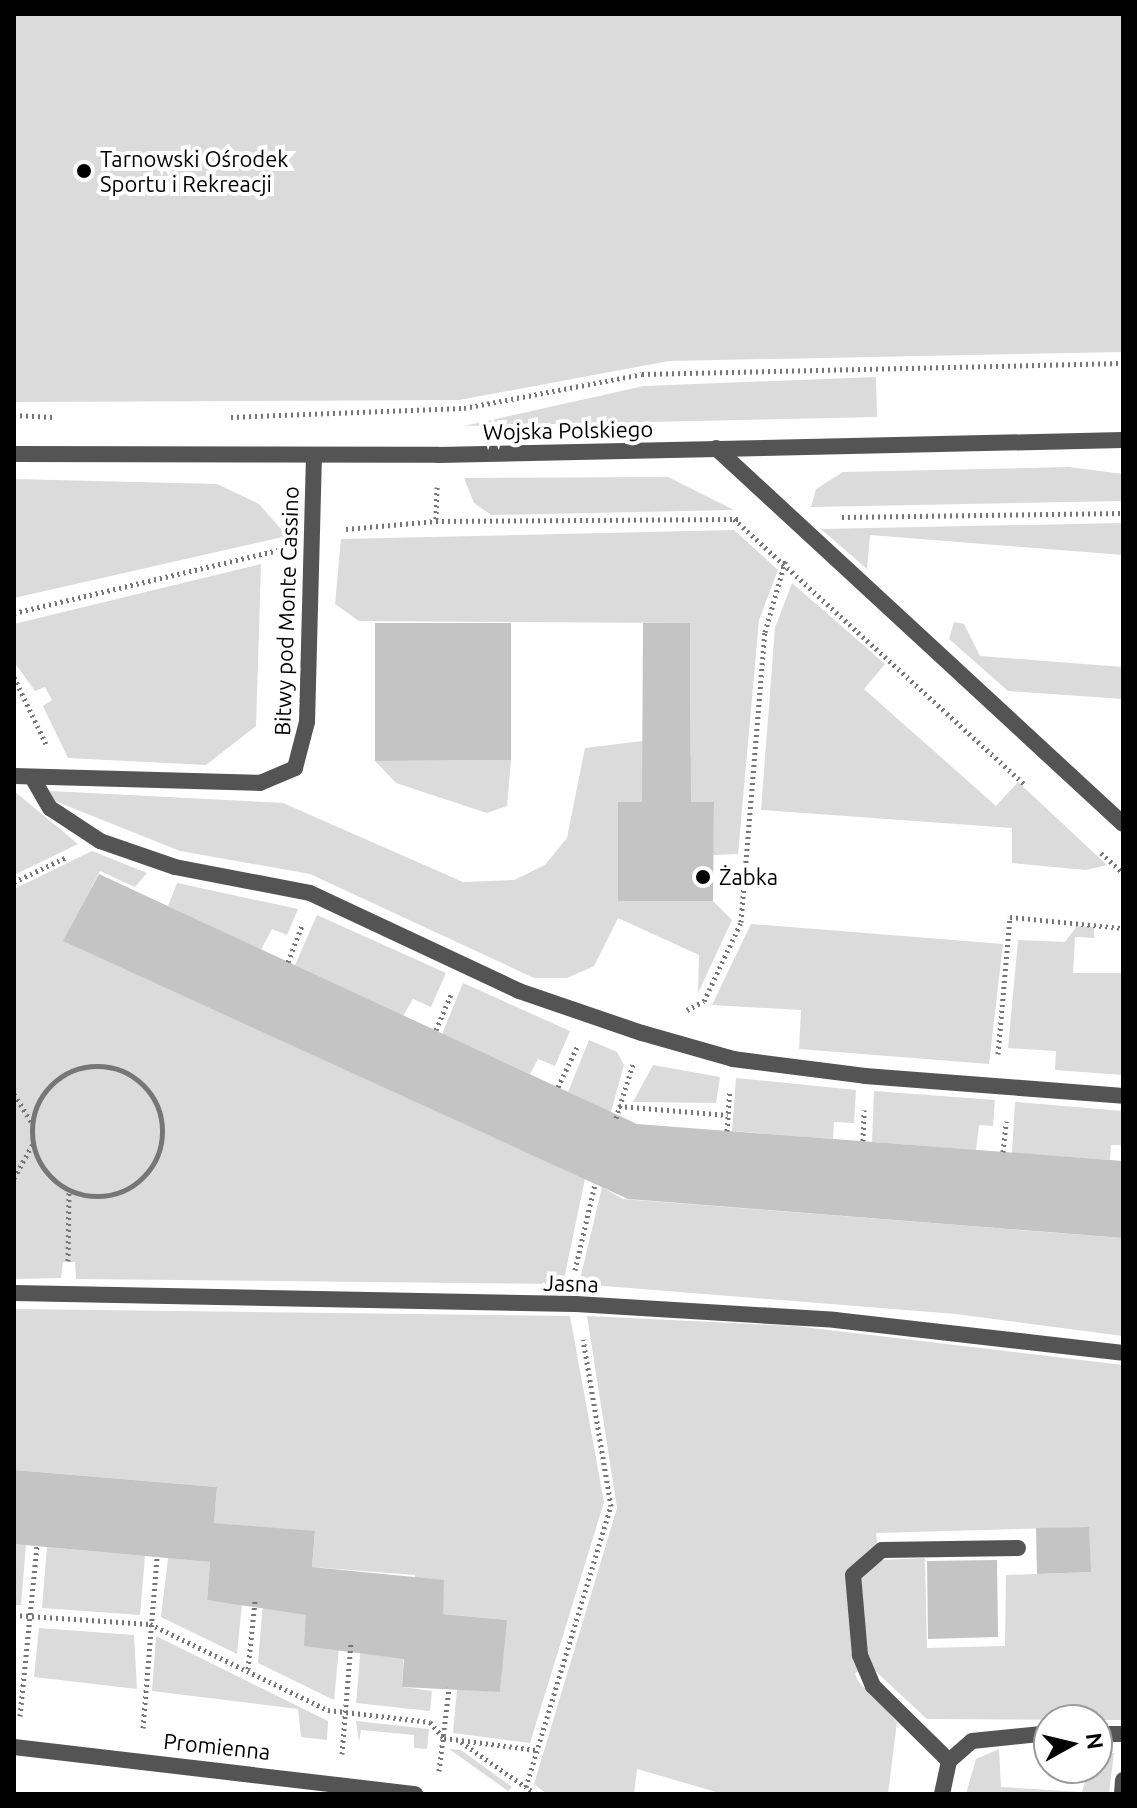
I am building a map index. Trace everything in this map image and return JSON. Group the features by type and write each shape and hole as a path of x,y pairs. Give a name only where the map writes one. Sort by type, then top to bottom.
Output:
{"street":[{"name":"Wojska Polskiego","path":"14,454 314,456 1123,440"},
{"path":"716,448 787,518 1123,824"},
{"name":"Bitwy pod Monte Cassino","path":"14,776 260,783 295,768 307,722 314,456"},
{"path":"40,777 50,808 100,841 175,867 310,893 519,991 642,1033 733,1059 1123,1096"},
{"name":"Jasna","path":"14,1293 576,1304 835,1320 1123,1353"},
{"path":"949,1761 873,1686 860,1655 853,1575 882,1550 1018,1548"},
{"path":"942,1794 949,1761 988,1736 1033,1734"},
{"name":"Promienna","path":"16,1747 339,1782 415,1794"},
{"path":"1122,1794 1123,1780"}],"path":[{"path":"222,417 464,408 642,374 1123,363"},
{"path":"14,415 70,418"},
{"path":"616,1118 642,1033 704,1001 741,922 765,632 785,569 787,518"},
{"path":"733,519 1030,789"},
{"path":"14,613 314,542 351,527 436,521"},
{"path":"14,677 41,721 40,777"},
{"path":"14,882 100,841"},
{"path":"1088,841 1123,873"},
{"path":"995,1086 1010,917 1123,928"},
{"path":"558,1087 592,1016"},
{"path":"89,1066 131,1075 158,1108 160,1150 135,1185 94,1197 69,1190 40,1165 32,1144 32,1123 50,1085 89,1066"},
{"path":"14,1094 32,1123"},
{"path":"619,1106 728,1115"},
{"path":"14,1178 32,1144"},
{"path":"526,1787 611,1506 576,1304 577,1241 595,1184"},
{"path":"68,1294 69,1190"},
{"path":"16,1747 37,1546"},
{"path":"140,1760 157,1557"},
{"path":"248,1669 255,1601"},
{"path":"14,1615 150,1624 346,1712 430,1722 444,1738 536,1750"},
{"path":"339,1782 351,1643"},
{"path":"437,1780 449,1688"},
{"path":"458,1740 536,1794"}],"shaded area":[{"path":"14,14 1123,14 1123,352 669,361 459,400 14,402"},
{"path":"876,377 877,417 464,426 644,386"},
{"path":"1069,467 1123,474 1123,501 811,507 816,489 843,472"},
{"path":"668,477 734,510 491,515 474,503 464,478"},
{"path":"14,479 217,484 259,504 287,536 14,598"},
{"path":"1123,523 1123,555 870,535 867,569 821,529"},
{"path":"734,530 778,570 759,620 738,854 713,855 714,802 619,802 618,901 713,901 732,920 698,993 699,955 618,918 594,966 567,978 534,978 310,874 180,851 55,801 50,791 283,803 463,882 514,880 545,865 567,838 585,748 643,741 691,757 690,623 359,621 335,604 341,539"},
{"path":"261,564 256,726 206,765 68,758 43,706 52,700 45,687 35,691 14,662 14,624"},
{"path":"792,583 885,664 864,689 996,806 1018,782 1107,865 1086,870 1012,863 1012,828 761,810 775,628"},
{"path":"954,622 964,624 980,656 1123,667 1123,699 1008,691 949,639"},
{"path":"511,760 507,806 487,813 396,783 375,761"},
{"path":"14,791 78,844 14,875"},
{"path":"92,851 147,873 135,887 100,871 64,941 585,1179 563,1284 76,1279 75,1262 63,1262 61,1278 14,1279 14,889"},
{"path":"177,883 298,909 287,935 272,929 261,950 168,906"},
{"path":"317,915 446,973 431,1007 413,999 403,1016 295,965"},
{"path":"751,924 1003,944 989,1064 799,1049 801,1010 712,1005"},
{"path":"1077,926 1094,927 1094,938 1075,937 1073,973 1123,973 1123,1075 1055,1070 1056,1051 1008,1048 1018,940 1065,942"},
{"path":"463,983 570,1031 555,1066 538,1059 530,1074 442,1034"},
{"path":"589,1040 617,1052 624,1065 610,1115 568,1092"},
{"path":"653,1065 720,1077 716,1103 633,1102"},
{"path":"736,1078 856,1090 854,1123 834,1122 833,1139 732,1131"},
{"path":"874,1091 995,1100 993,1126 979,1125 976,1150 872,1142"},
{"path":"1015,1102 1123,1111 1123,1145 1111,1145 1110,1160 1012,1153"},
{"path":"602,1187 623,1199 1123,1238 1123,1336 956,1314 579,1284"},
{"path":"14,1309 570,1316 604,1502 530,1743 453,1733 457,1689 500,1692 506,1620 413,1611 415,1575 312,1567 315,1532 214,1523 217,1487 14,1470"},
{"path":"587,1316 795,1326 1123,1365 1123,1720 1113,1720 1113,1704 1033,1704 1033,1720 927,1719 871,1667 855,1673 858,1681 897,1722 888,1794 723,1794 637,1769 634,1794 547,1794 534,1784 617,1508","holes":["1089,1527 1090,1572 1006,1575 1005,1646 927,1648 925,1558 879,1560 876,1533"]},
{"path":"14,1544 26,1545 21,1605 14,1605"},
{"path":"47,1547 145,1556 140,1615 42,1608"},
{"path":"168,1558 210,1562 207,1600 242,1604 237,1654 161,1617"},
{"path":"263,1602 307,1606 339,1648 334,1700 258,1663"},
{"path":"39,1628 134,1635 137,1689 34,1677"},
{"path":"156,1636 328,1721 327,1740 301,1737 298,1709 152,1691"},
{"path":"361,1644 404,1649 402,1687 432,1691 430,1711 356,1703"},
{"path":"356,1721 429,1729 427,1749 414,1748 414,1735 361,1730 359,1742"},
{"path":"449,1749 461,1750 512,1787 508,1791"},
{"path":"999,1749 1001,1787 1082,1792 1084,1784 1110,1784 1109,1794 966,1794 976,1759"}],"building":[{"path":"375,623 511,623 511,760 375,761"},
{"path":"643,623 690,623 691,802 714,802 713,901 618,901 618,802 642,802"},
{"path":"99,874 637,1124 1123,1161 1123,1238 628,1199 63,941"},
{"path":"14,1470 217,1487 214,1523 315,1531 312,1567 444,1580 443,1614 507,1620 500,1692 402,1687 404,1659 304,1646 306,1615 207,1600 210,1562 14,1544"},
{"path":"1089,1527 1091,1572 1037,1574 1036,1528"},
{"path":"997,1560 998,1637 928,1639 927,1561"}],"place":[{"name":"Tarnowski Ośrodek Sportu i Rekreacji","path":"84,171"},
{"name":"Żabka","path":"703,877"}]}
